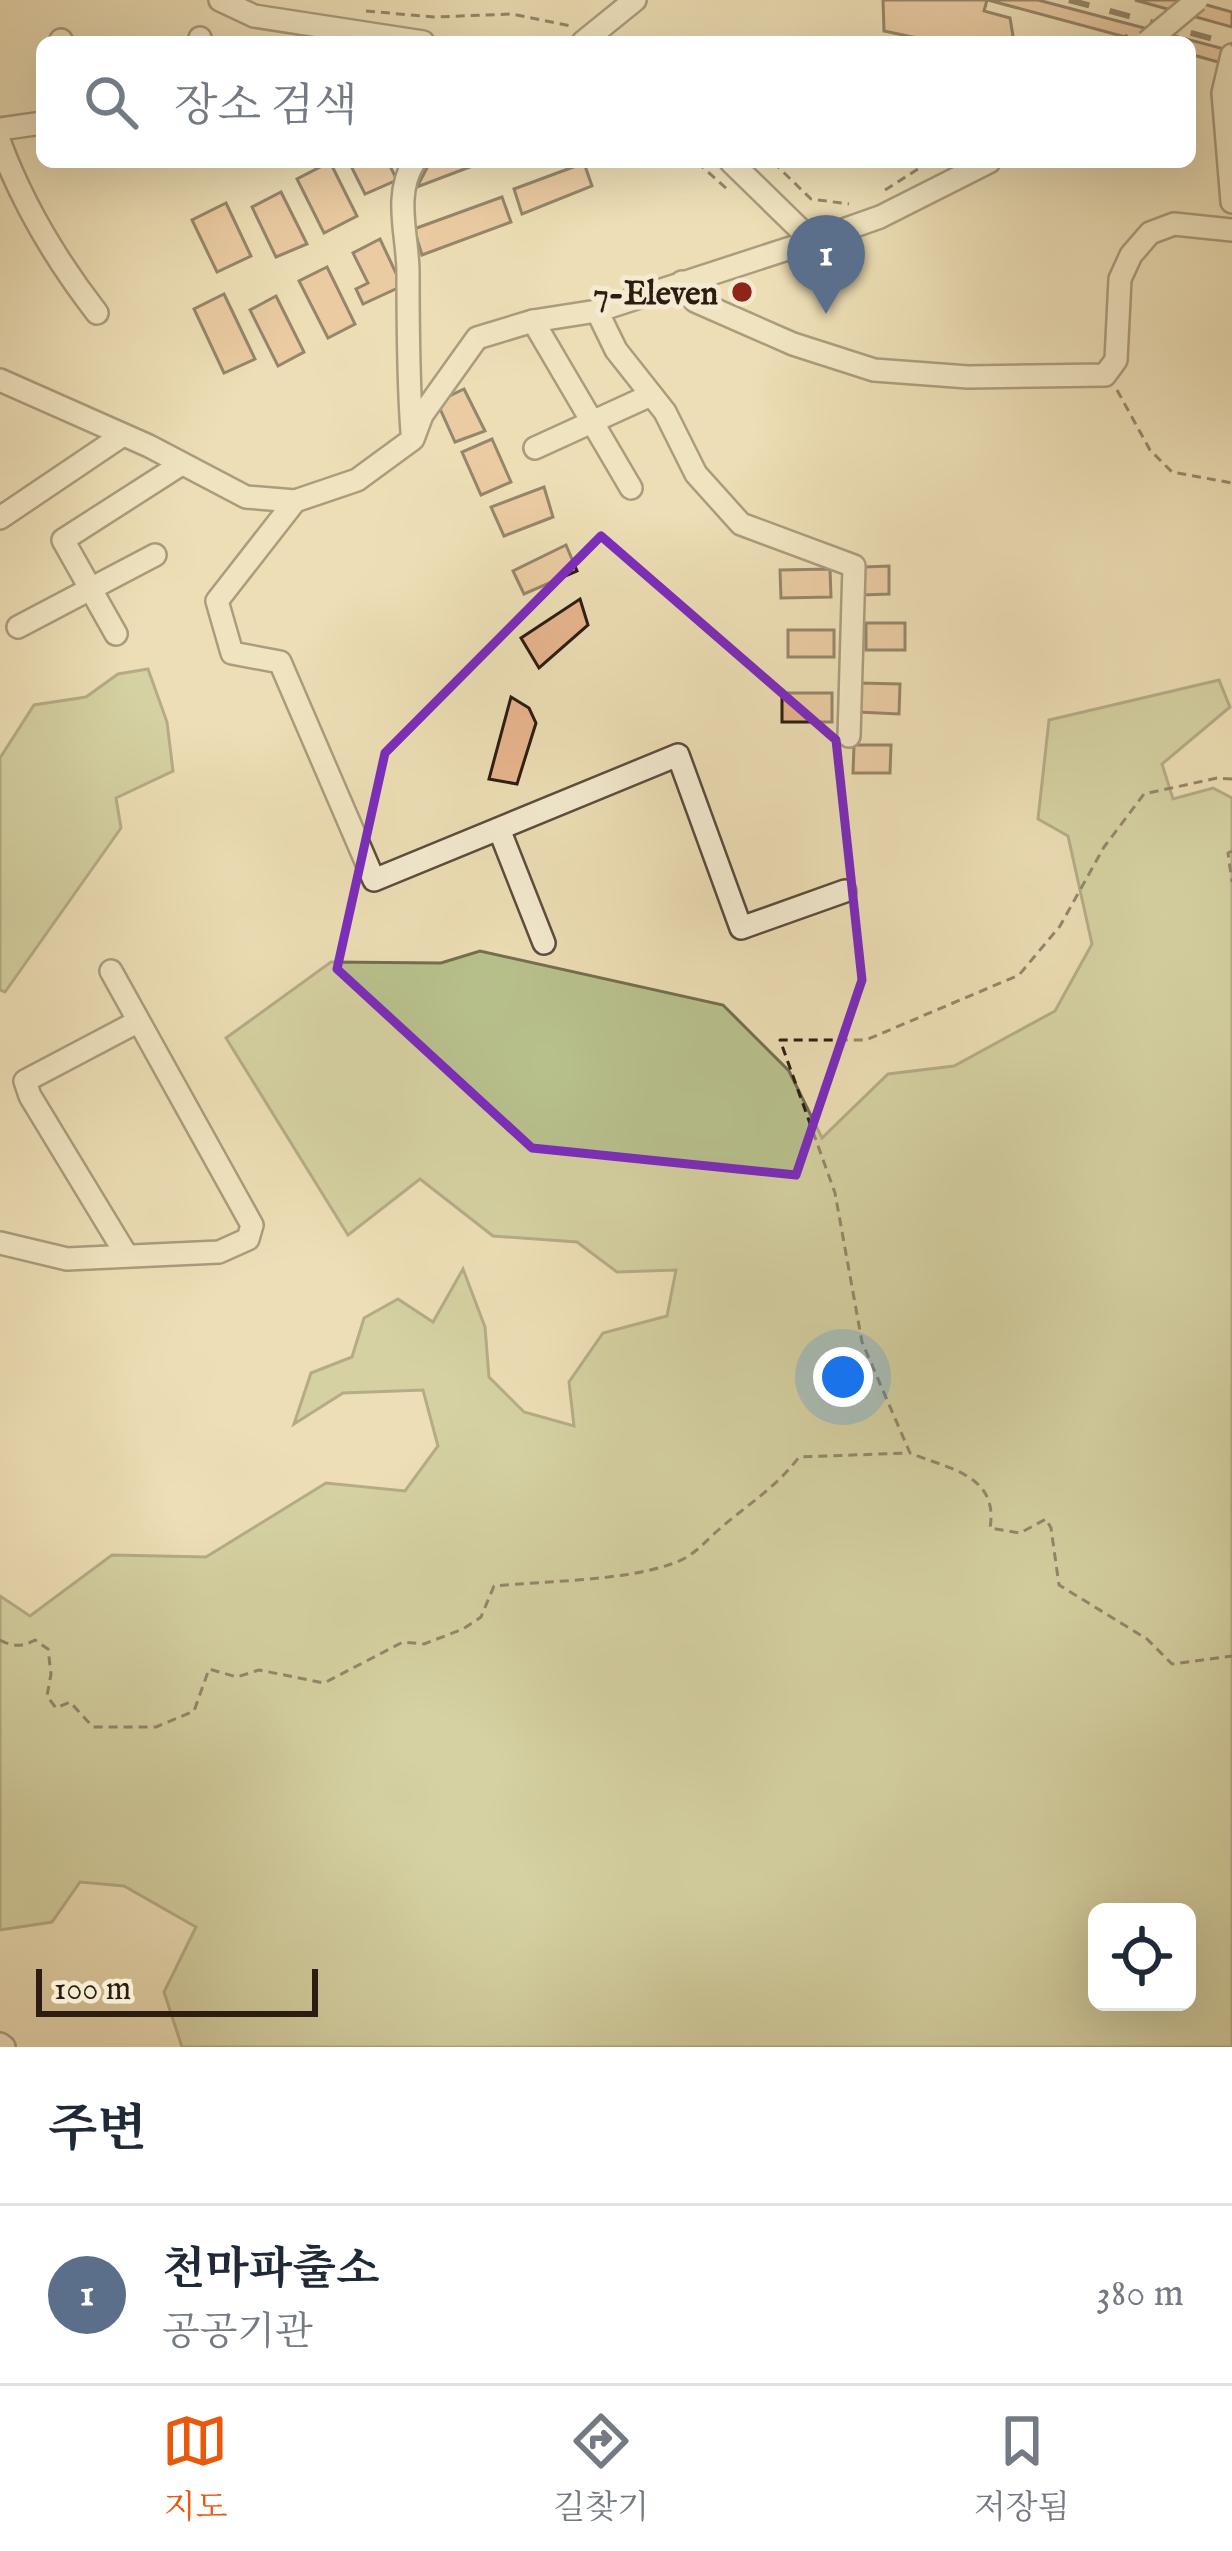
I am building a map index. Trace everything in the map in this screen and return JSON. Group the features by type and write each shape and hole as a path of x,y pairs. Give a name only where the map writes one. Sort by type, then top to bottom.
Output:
{"street":[{"path":"220,0 254,16 384,36"},
{"path":"590,36 635,0"},
{"path":"1154,36 1197,0"},
{"path":"1232,55 1222,93 1232,202"},
{"path":"0,129 36,124"},
{"path":"0,142 40,230 97,313"},
{"path":"410,168 401,221 408,265 406,350 413,439"},
{"path":"736,168 812,241"},
{"path":"0,380 123,434 247,497 295,501 357,480 413,439 422,415 477,338 533,321 597,311 880,218 976,168"},
{"path":"682,282 695,301 793,344 874,370 968,377 1105,375 1116,360 1120,279 1131,255 1150,233 1174,224 1232,230"},
{"path":"597,311 616,350 665,412 696,474 741,524 854,566 849,736"},
{"path":"533,321 631,488"},
{"path":"536,448 651,395"},
{"path":"0,518 123,434"},
{"path":"116,634 63,540 180,464"},
{"path":"295,501 217,601 232,653 280,662 374,880 678,755 741,928 845,891"},
{"path":"18,626 155,555"},
{"path":"499,829 544,943"},
{"path":"0,1243 67,1259 219,1252 248,1239 252,1225 111,970"},
{"path":"127,1256 25,1081 137,1022"}],"path":[{"path":"360,11 434,17 512,14 581,36"},
{"path":"704,168 740,200"},
{"path":"779,168 811,199 837,206 857,204"},
{"path":"883,192 920,168"},
{"path":"1105,375 1124,399 1150,450 1172,472 1232,483"},
{"path":"910,1453 862,1342 836,1193 780,1040 866,1040 1019,976 1060,926 1104,847 1144,794 1232,779"},
{"path":"1232,851 1228,853 1232,882"},
{"path":"0,1640 24,1646 35,1640 48,1649 47,1696 56,1708 70,1702 93,1726 156,1727 194,1711 209,1669 238,1677 259,1670 325,1683 403,1642 424,1644 463,1629 481,1617 494,1586 631,1572 669,1565 697,1552 766,1495 799,1457 910,1453 970,1475 983,1485 993,1512 991,1528 1020,1533 1046,1519 1059,1585 1147,1639 1172,1664 1232,1656"}],"highlighted area":[{"path":"601,536 836,740 862,980 796,1175 532,1148 337,969 385,753"}],"green space":[{"path":"148,669 167,722 173,771 116,798 121,828 5,992 0,990 0,758 34,705 86,697 118,674"},
{"path":"1219,680 1230,707 1162,764 1173,799 1213,788 1232,798 1232,2047 182,2047 164,1992 196,1927 124,1886 80,1882 52,1922 0,1930 0,1596 30,1616 112,1555 206,1557 326,1483 405,1491 438,1446 423,1390 343,1393 294,1424 311,1373 352,1357 364,1318 398,1299 433,1322 463,1269 485,1327 489,1377 524,1412 574,1426 569,1382 603,1333 667,1316 676,1270 617,1272 577,1242 493,1236 420,1179 348,1235 226,1038 331,962 441,963 480,951 723,1005 789,1071 822,1138 888,1074 954,1066 1055,1011 1092,944 1068,836 1038,819 1049,720"}],"building":[{"path":"883,0 987,0 984,11 1010,18 1013,36 908,36 884,31"},
{"path":"988,0 1038,0 1175,36 1122,36"},
{"path":"1135,0 1189,0 1232,12 1232,27"},
{"path":"1196,42 1232,51 1232,66 1196,56"},
{"path":"318,168 333,168 357,216 324,233 297,179"},
{"path":"352,168 391,168 397,180 365,194"},
{"path":"427,168 467,168 417,187"},
{"path":"571,168 586,168 592,186 522,214 514,189"},
{"path":"281,192 307,244 276,257 252,207"},
{"path":"502,197 511,222 422,255 414,229"},
{"path":"226,203 251,256 217,272 192,220"},
{"path":"380,239 402,286 363,304 356,289 368,283 353,253"},
{"path":"327,267 355,324 328,338 299,281"},
{"path":"224,294 255,359 224,373 194,309"},
{"path":"276,296 304,352 278,366 250,310"},
{"path":"464,389 485,431 455,442 437,402"},
{"path":"492,439 511,482 481,495 462,452"},
{"path":"544,487 553,517 504,536 491,507"},
{"path":"566,545 577,571 524,594 513,571"},
{"path":"889,566 889,594 862,595 864,567"},
{"path":"830,569 831,597 781,598 780,570"},
{"path":"580,599 588,625 539,668 521,638"},
{"path":"866,623 905,623 905,650 866,650"},
{"path":"788,630 834,630 834,657 788,657"},
{"path":"859,683 900,684 899,714 858,712"},
{"path":"782,693 832,693 832,722 782,722"},
{"path":"511,697 529,708 536,723 517,784 489,779"},
{"path":"854,745 891,745 890,773 853,773"}],"railway":[{"path":"1069,0 1232,44"}],"place":[{"name":"7-Eleven","path":"742,292"},
{"name":"천마파출소","path":"826,314"}]}
